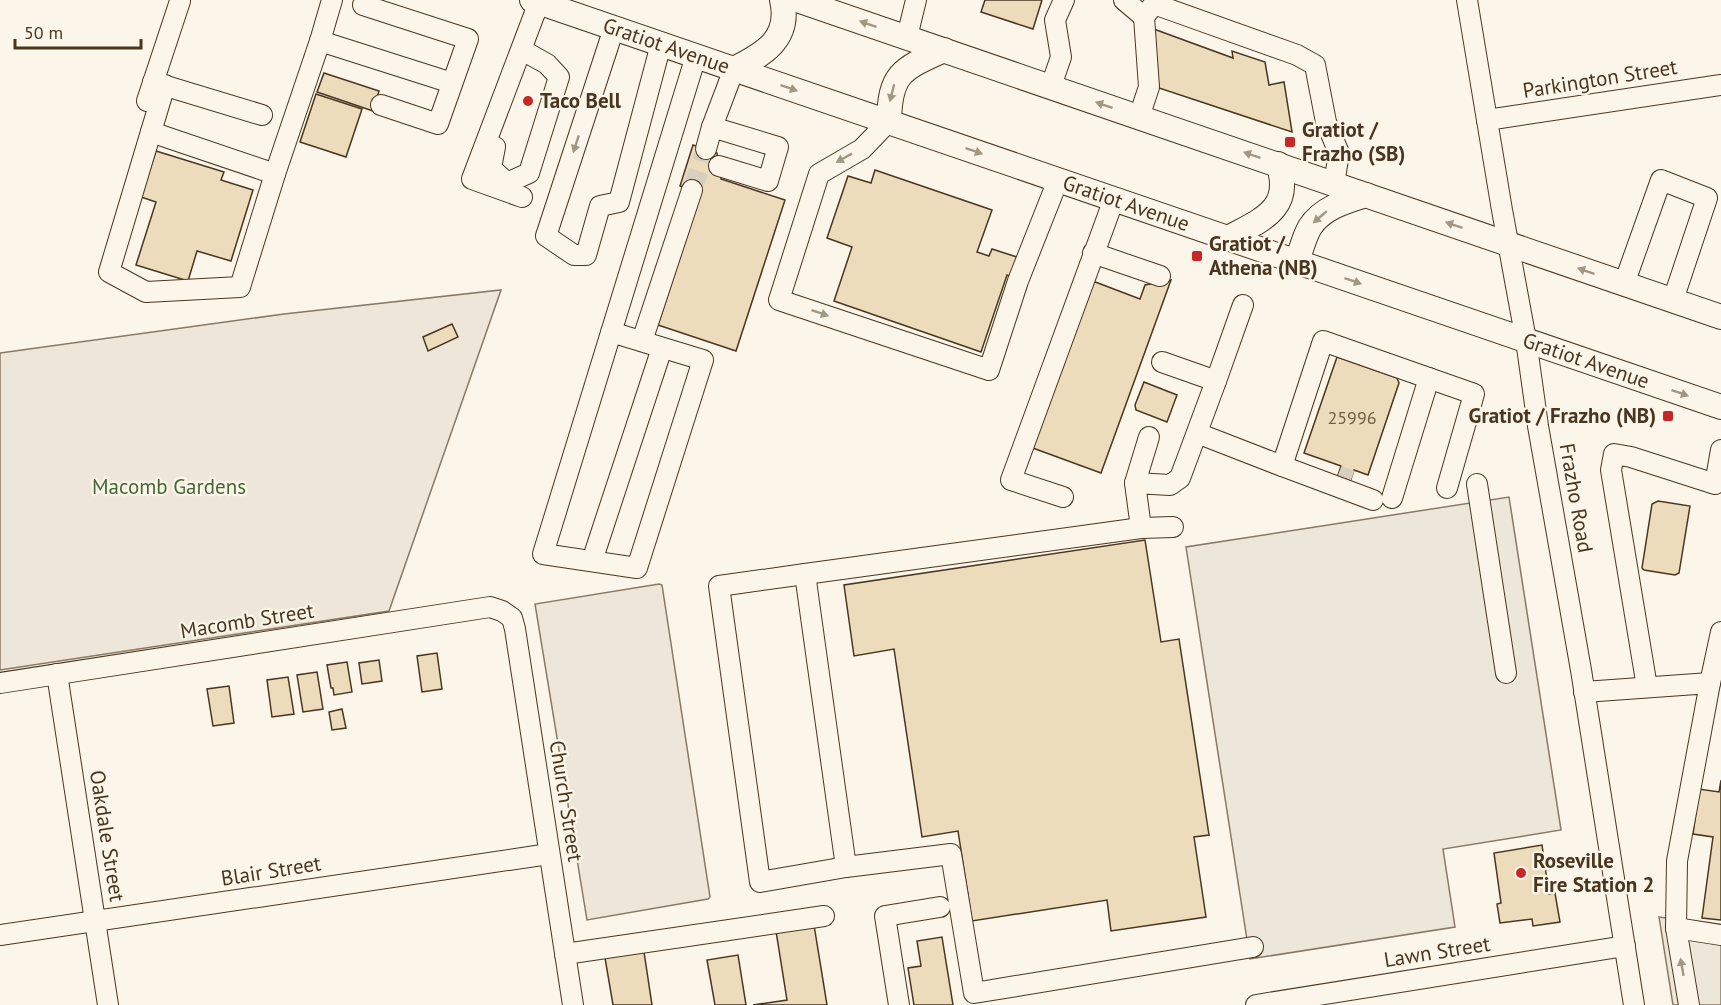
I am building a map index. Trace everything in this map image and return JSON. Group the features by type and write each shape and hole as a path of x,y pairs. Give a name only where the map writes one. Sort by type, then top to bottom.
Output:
{"main road":[{"path":"734,69 766,51 776,41 782,30 784,18 782,0"},
{"path":"797,0 1721,317"},
{"name":"Gratiot Avenue","path":"536,1 1721,407"},
{"path":"889,122 890,94 894,83 918,62 944,50"},
{"path":"1228,238 1259,221 1277,205 1282,196 1283,186 1278,164"},
{"path":"1298,262 1306,235 1311,225 1319,217 1344,201 1366,195"}],"street":[{"path":"180,0 159,84 151,132 109,272 146,292 240,287 332,0"},
{"path":"907,37 916,0"},
{"path":"1051,87 1061,57 1055,20 1064,0"},
{"path":"1124,0 1144,17"},
{"name":"Frazho Road","path":"1467,0 1526,340 1538,426 1584,692 1634,1005"},
{"path":"522,197 472,179 490,145 536,1"},
{"path":"1139,117 1149,87 1144,17 1154,4 1297,55 1315,65 1326,122 1339,153 1334,184"},
{"path":"363,5 468,39 438,124 381,105"},
{"path":"614,28 546,236 574,255 585,255 600,206 619,202 661,44"},
{"path":"320,41 452,83"},
{"path":"490,145 491,168 507,183 529,173 559,77 547,64 522,50"},
{"path":"611,332 703,360 637,567 543,554 611,332 696,56"},
{"path":"706,149 734,69"},
{"path":"159,84 262,115"},
{"path":"129,157 159,84"},
{"name":"Parkington Street","path":"1487,120 1721,85"},
{"path":"889,122 862,149 819,174 779,300 989,370 1018,281 1058,180"},
{"path":"712,127 778,147 768,181 719,166"},
{"path":"151,132 275,174"},
{"path":"1624,284 1661,180 1707,198 1673,300"},
{"path":"642,341 692,190"},
{"path":"1063,497 1011,480 1114,199"},
{"path":"1094,253 1160,276"},
{"path":"1135,483 1170,485 1180,478 1243,305"},
{"path":"1282,466 1323,341 1474,394 1448,488"},
{"path":"592,561 662,348"},
{"path":"1162,362 1216,381"},
{"path":"1383,499 1429,378"},
{"path":"1197,433 1282,466 1383,499"},
{"path":"1141,528 1135,483 1149,437"},
{"path":"1647,687 1611,470 1614,454 1631,457 1714,484 1721,450"},
{"path":"1282,466 1304,464 1366,486 1383,499"},
{"path":"1478,484 1506,673"},
{"path":"1173,526 1141,528 719,586 760,882 846,867 951,854 974,993 1253,947"},
{"path":"805,574 846,867"},
{"name":"Macomb Street","path":"0,683 480,609 490,608 502,611"},
{"name":"Church Street","path":"502,611 512,618 515,629 573,1005"},
{"path":"1689,1005 1676,928 1677,861 1721,632"},
{"name":"Oakdale Street","path":"57,674 108,1005"},
{"path":"1584,692 1710,683"},
{"name":"Blair Street","path":"0,935 549,854"},
{"path":"899,1005 885,916 940,907"},
{"path":"565,954 824,916"},
{"path":"1676,928 1721,935"},
{"name":"Lawn Street","path":"1256,1005 1625,946"}],"green space":[{"name":"Macomb Gardens","path":"501,290 389,611 0,670 0,353 284,314"},
{"path":"662,585 710,897 587,920 535,604"}],"shaded area":[{"path":"1509,497 1561,830 1443,849 1455,927 1250,959 1186,547"},
{"path":"1659,917 1721,926 1721,1005 1673,1005"}],"building":[{"path":"985,0 1042,0 1033,29 981,12"},
{"path":"1151,28 1233,58 1232,51 1265,62 1269,85 1284,82 1292,132 1159,88"},
{"path":"324,73 379,91 373,111 317,92"},
{"path":"316,94 362,109 346,157 300,142"},
{"path":"693,145 717,153 721,179 785,200 736,351 658,325 701,193 680,186"},
{"path":"156,151 224,172 221,180 253,190 231,261 197,251 188,281 136,265 156,202 141,197"},
{"path":"875,170 992,210 977,252 989,256 992,249 1023,259 1017,279 1007,275 981,352 834,301 852,247 827,238 848,176 871,183"},
{"path":"1090,280 1140,299 1145,285 1171,280 1101,473 1030,447"},
{"path":"452,324 458,337 428,351 423,337"},
{"path":"1337,357 1397,378 1399,383 1368,475 1354,470 1349,485 1336,481 1341,466 1304,453"},
{"path":"1144,382 1177,395 1167,422 1136,410 1135,405"},
{"path":"1658,501 1690,506 1679,573 1675,575 1642,568 1652,504"},
{"path":"1145,540 1161,642 1179,639 1209,835 1194,837 1206,917 1111,931 1107,900 972,921 958,831 922,837 894,649 854,656 844,585"},
{"path":"437,653 442,689 422,692 417,656"},
{"path":"379,660 382,681 362,684 359,663"},
{"path":"347,662 352,692 334,695 327,665"},
{"path":"317,672 323,709 303,712 297,675"},
{"path":"288,677 294,714 272,717 267,680"},
{"path":"229,686 234,723 213,726 207,689"},
{"path":"342,709 346,728 332,730 329,712"},
{"path":"1721,780 1721,920 1702,918 1713,837 1693,834 1699,789 1719,792"},
{"name":"Roseville Fire Station 2","path":"1542,845 1549,894 1555,893 1560,922 1533,926 1532,919 1500,923 1497,904 1501,903 1494,853"},
{"path":"814,925 827,1005 753,1005 787,1000 776,931"},
{"path":"942,937 953,1005 914,1005 908,968 921,966 917,941"},
{"path":"644,952 652,1005 613,1005 605,958"},
{"path":"738,955 746,1005 715,1005 707,960"}],"tunnel":[{"path":"692,190 706,149"},
{"path":"1338,475 1351,480"}],"place":[{"name":"Taco Bell","path":"528,101"},
{"name":"Gratiot / Frazho (SB)","path":"1290,142"},
{"name":"Gratiot / Athena (NB)","path":"1197,256"},
{"name":"Gratiot / Frazho (NB)","path":"1668,416"},
{"name":"Roseville Fire Station 2","path":"1521,873"}]}
